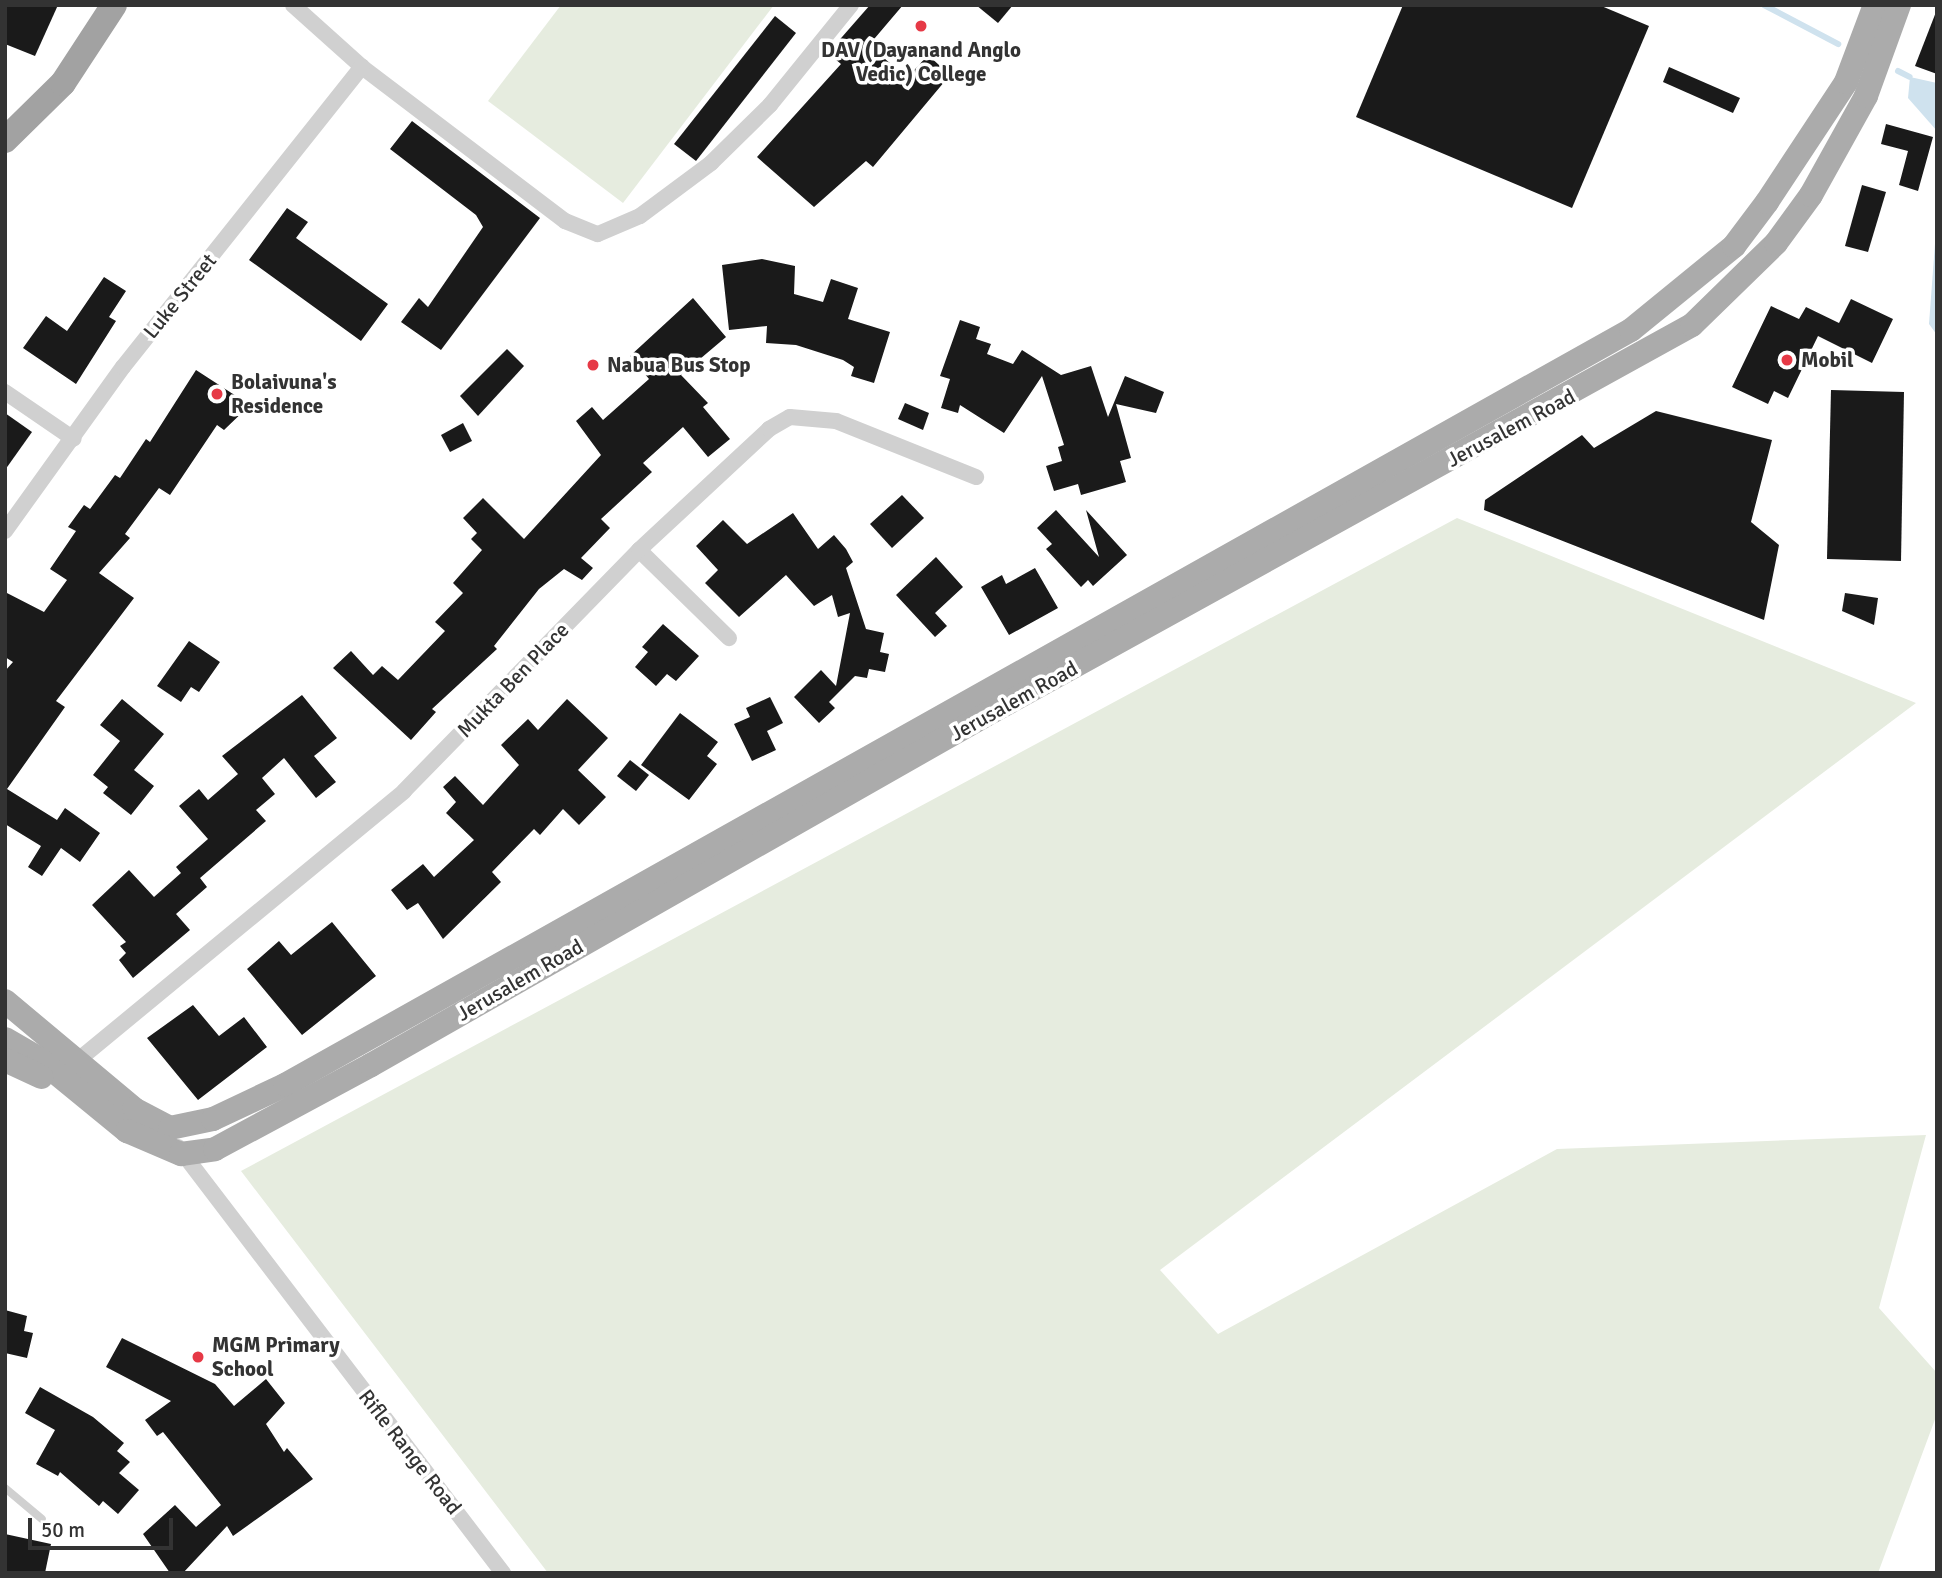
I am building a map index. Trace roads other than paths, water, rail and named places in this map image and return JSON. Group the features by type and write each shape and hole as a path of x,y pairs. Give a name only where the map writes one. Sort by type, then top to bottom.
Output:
{"highway":[{"path":"5,141 63,83 114,5"}],"main road":[{"name":"Jerusalem Road","path":"170,1128 213,1119 285,1085 1631,330 1742,235 1846,82 1875,5"},
{"name":"Jerusalem Road","path":"5,1040 39,1059 105,1115 142,1140 181,1154 215,1149 371,1065 1005,705 1692,325 1776,243 1811,195 1867,96 1899,5"},
{"path":"5,1001 140,1113 170,1128"},
{"path":"5,1060 105,1115"}],"street":[{"path":"293,5 362,67 565,221 598,234 640,216 711,163 770,105 851,5"},
{"name":"Luke Street","path":"5,531 74,439 123,367 362,67"},
{"path":"5,392 74,439"},
{"name":"Mukta Ben Place","path":"77,1061 404,792 639,550 769,429 790,417 836,421 976,477"},
{"path":"639,550 729,638"},
{"name":"Rifle Range Road","path":"170,1128 181,1154 503,1573"}],"lane":[{"path":"5,1488 42,1519"}],"water":[{"path":"1910,77 1937,83 1937,131 1908,98"},
{"path":"1937,217 1937,335 1929,324"}],"waterway":[{"path":"1764,5 1838,44"},
{"path":"1898,71 1910,77"}],"place":[{"name":"DAV (Dayanand Anglo Vedic) College","path":"921,26"},
{"name":"Mobil","path":"1787,360"},
{"name":"Nabua Bus Stop","path":"593,365"},
{"name":"Bolaivuna's Residence","path":"217,394"},
{"name":"MGM Primary School","path":"198,1357"}]}
